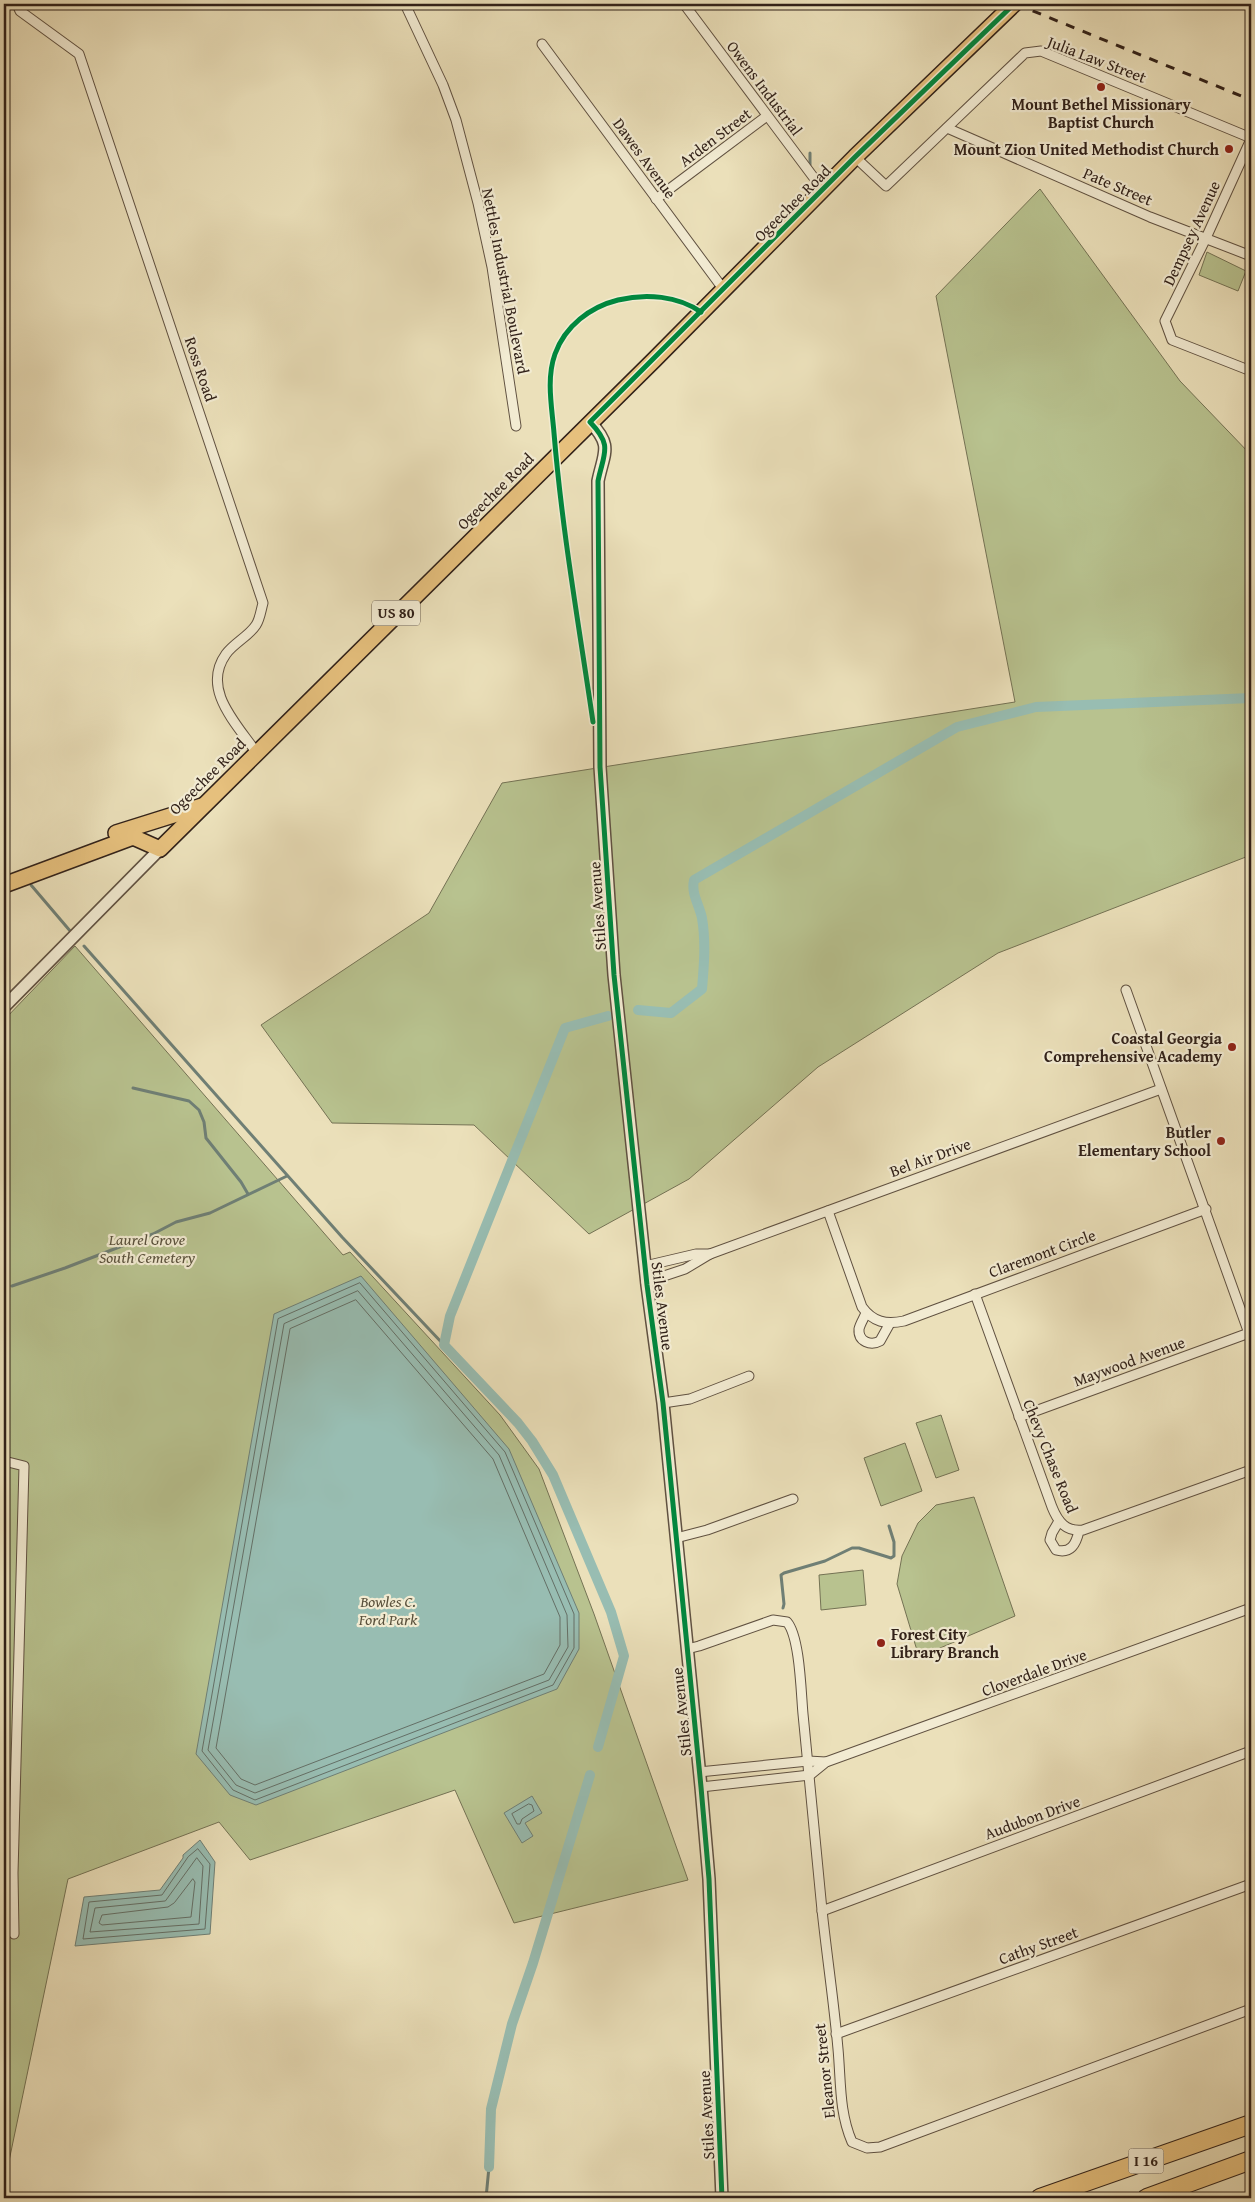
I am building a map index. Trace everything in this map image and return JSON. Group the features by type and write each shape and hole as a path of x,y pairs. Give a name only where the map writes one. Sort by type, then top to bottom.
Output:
{"highway":[{"name":"I 16","path":"1040,2198 1251,2124"},
{"name":"I 16","path":"1147,2198 1251,2160"}],"main road":[{"name":"Ogeechee Road","path":"160,849 724,290 855,157 1010,8"},
{"name":"US 80","path":"4,875 130,828 203,806"},
{"path":"4,885 133,837 160,849"}],"street":[{"name":"Ross Road","path":"17,4 20,11 79,54 263,603 256,625 226,654 216,675 218,693 222,701 256,752"},
{"name":"Nettles Industrial Boulevard","path":"404,4 443,85 456,120 478,203 492,267 516,426"},
{"name":"Owens Industrial","path":"684,4 823,190"},
{"name":"Dawes Avenue","path":"542,44 724,290"},
{"name":"Julia Law Street","path":"855,157 886,186 1025,53 1041,51 1251,139"},
{"name":"Arden Street","path":"656,199 767,116"},
{"name":"Pate Street","path":"946,128 1150,217 1251,256"},
{"name":"Dempsey Avenue","path":"1251,139 1206,238 1165,321 1172,340 1251,371"},
{"name":"Stiles Avenue","path":"590,422 606,443 598,481 600,767 614,975 646,1282 663,1403 700,1772 709,1879 722,2198"},
{"name":"Ogeechee Road","path":"4,1007 160,849"},
{"path":"1126,990 1250,1336"},
{"name":"Bel Air Drive","path":"646,1282 685,1269 710,1254 1161,1089"},
{"name":"Claremont Circle","path":"890,1323 904,1321 1206,1209"},
{"path":"828,1211 854,1288 866,1313 873,1319 890,1323 880,1341 874,1344 867,1343 861,1338 859,1331 866,1313"},
{"name":"Bel Air Drive","path":"645,1266 696,1254 710,1254"},
{"name":"Chevy Chase Road","path":"975,1294 1059,1521 1068,1528 1079,1531 1251,1470"},
{"name":"Maywood Avenue","path":"1019,1417 1250,1336"},
{"path":"663,1403 690,1399 748,1376"},
{"path":"4,1461 24,1466 13,1873 14,1934"},
{"path":"676,1538 707,1530 793,1499"},
{"path":"1059,1521 1050,1540 1056,1550 1063,1552 1071,1549 1075,1544 1079,1531"},
{"name":"Cloverdale Drive","path":"810,1775 826,1762 1251,1608"},
{"name":"Eleanor Street","path":"687,1649 773,1620 787,1622 793,1631 810,1775 844,2126 852,2142 867,2148 880,2147 1251,2009"},
{"name":"Audubon Drive","path":"822,1911 1251,1751"},
{"name":"Cloverdale Drive","path":"700,1772 808,1761 826,1762"},
{"path":"701,1786 810,1775"},
{"path":"4,1876 13,1873"},
{"name":"Cathy Street","path":"836,2034 1251,1884"}],"green space":[{"path":"1040,189 1180,381 1251,455 1251,855 998,953 818,1067 689,1179 589,1234 474,1125 332,1123 261,1025 429,913 502,783 1015,702 936,296"},
{"path":"1207,252 1246,271 1238,291 1199,275"},
{"name":"Laurel Grove South Cemetery","path":"75,946 343,1255 350,1252 500,1415 539,1469 594,1614 688,1880 514,1923 455,1790 250,1860 219,1822 68,1879 4,2185 4,1020"},
{"path":"941,1415 959,1470 936,1478 916,1423"},
{"path":"905,1443 922,1491 881,1506 864,1458"},
{"path":"974,1497 1015,1616 919,1657 897,1584 902,1556 918,1523 936,1505"},
{"path":"863,1570 866,1605 821,1610 819,1575"}],"water":[{"name":"Bowles C. Ford Park","path":"361,1276 509,1449 579,1613 579,1649 557,1689 256,1805 230,1795 196,1754 274,1314"},
{"path":"532,1796 542,1813 525,1823 533,1836 522,1843 504,1813"},
{"path":"200,1840 215,1862 210,1934 75,1946 84,1897 160,1890 183,1858 183,1855"}],"waterway":[{"path":"810,153 810,165"},
{"path":"638,1010 671,1013 702,989 704,936 702,918 693,885 694,880 957,727 1036,707 1251,698"},
{"path":"4,860 7,863"},
{"path":"31,885 71,932"},
{"path":"84,946 342,1237 444,1345"},
{"path":"598,1747 624,1656 611,1612 553,1475 532,1441 518,1423 444,1345 450,1316 565,1028 608,1016"},
{"path":"133,1088 189,1101 199,1110 204,1122 206,1138 241,1182 248,1194"},
{"path":"12,1286 153,1234 176,1222 210,1213 287,1176"},
{"path":"783,1608 781,1575 825,1561 852,1548 859,1548 891,1558 894,1556 894,1542 889,1526"},
{"path":"489,2167 491,2109 512,2024 533,1963 590,1775"},
{"path":"486,2198 489,2167"}],"railway":[{"path":"1016,4 1251,100"}],"cycle path":[{"path":"722,2198 709,1879 701,1787 663,1403 647,1285 614,975 600,767 598,481 605,450 602,437 590,422 855,157 1014,4"},
{"path":"593,722 557,469 550,393 552,364 559,344 572,326 588,313 608,303 629,298 661,297 682,302 701,312"}],"place":[{"name":"Mount Bethel Missionary Baptist Church","path":"1101,87"},
{"name":"Mount Zion United Methodist Church","path":"1229,149"},
{"name":"Coastal Georgia Comprehensive Academy","path":"1232,1047"},
{"name":"Butler Elementary School","path":"1221,1141"},
{"name":"Forest City Library Branch","path":"881,1643"}]}
